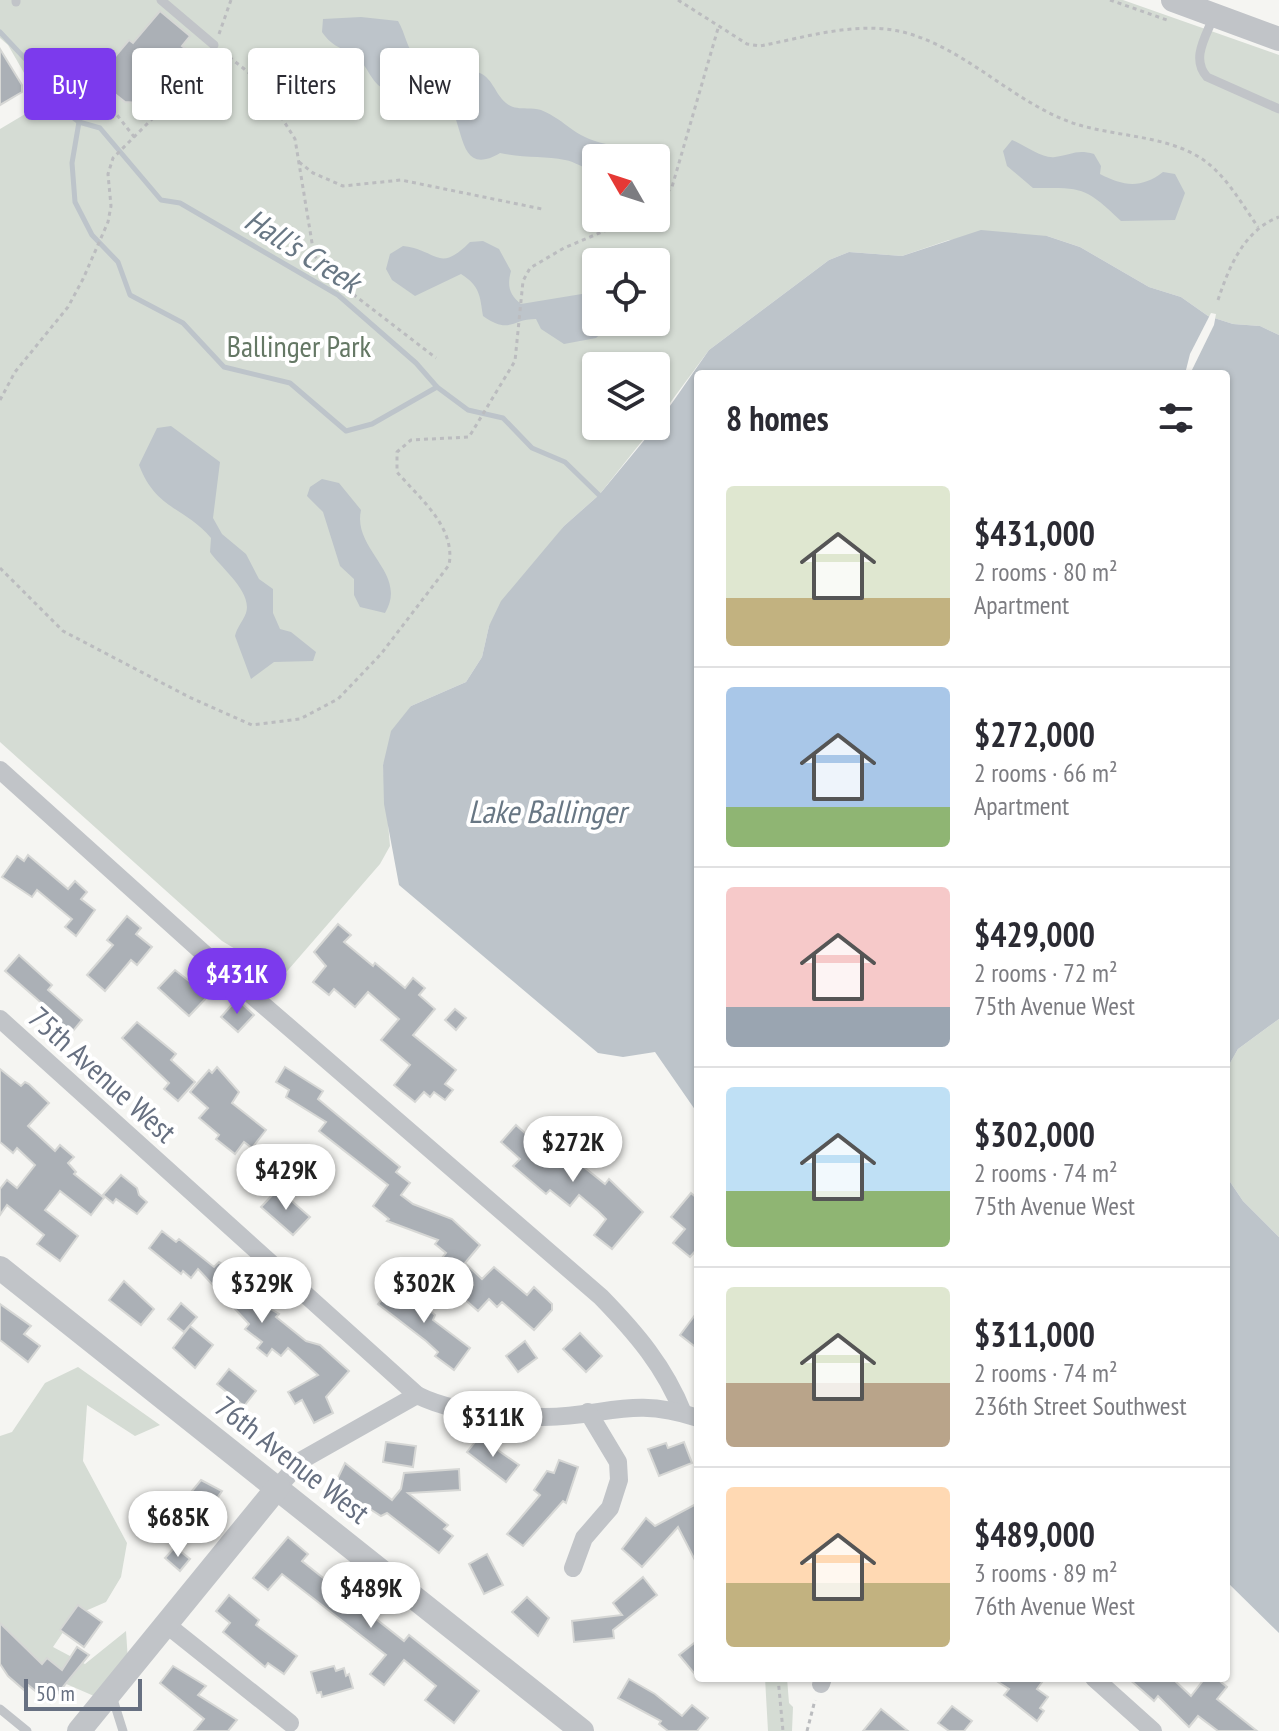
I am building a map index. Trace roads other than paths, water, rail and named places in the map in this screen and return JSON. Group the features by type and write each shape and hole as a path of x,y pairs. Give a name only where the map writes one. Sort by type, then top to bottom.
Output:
{"street":[{"path":"1173,0 1279,39"},
{"path":"0,770 210,959 601,1297 646,1345 691,1416"},
{"name":"75th Avenue West","path":"0,1019 417,1395"},
{"name":"76th Avenue West","path":"0,1268 582,1731"},
{"path":"79,1731 302,1460 417,1395 435,1404 493,1413 546,1417 642,1405 691,1416"},
{"path":"573,1568 584,1538 610,1508 619,1480 618,1462 588,1412"},
{"path":"167,1625 290,1723"},
{"path":"1098,1682 1153,1731"}],"lane":[{"path":"161,0 214,45"},
{"path":"1214,15 1198,58 1201,70 1207,77 1279,109"},
{"path":"111,1692 123,1731"},
{"path":"0,1709 27,1731"}],"water":[{"path":"361,17 398,21 410,48 380,48 380,87 364,66 364,48 342,48 334,44 322,32 323,19"},
{"path":"479,73 490,81 510,106 541,110 577,133 606,144 582,144 582,166 565,160 500,153 486,159 475,159 464,144 456,120 479,120"},
{"path":"1012,140 1050,157 1078,152 1094,154 1101,166 1100,174 1124,183 1147,181 1163,172 1175,174 1185,193 1175,220 1121,221 1099,201 1082,191 1033,188 1007,166 1003,151"},
{"name":"Lake Ballinger","path":"981,230 1047,236 1080,247 1149,287 1181,297 1208,316 1233,324 1260,326 1279,335 1279,1019 1238,1049 1230,1063 1230,370 695,370 709,350 829,260 849,252 902,256"},
{"path":"483,241 499,249 511,271 510,289 521,304 582,294 582,336 598,336 564,344 541,329 536,319 510,325 492,322 483,316 478,292 461,274 415,296 392,280 386,269 390,254 403,246 444,258 451,257 470,242"},
{"name":"Lake Ballinger","path":"694,372 694,1108 655,1052 623,1057 598,1053 399,885 384,804 383,765 391,731 411,706 466,682 482,657 489,626 501,601 564,526 599,495 644,440 670,440 670,406"},
{"path":"171,426 220,462 213,518 222,534 246,554 259,579 273,589 273,613 280,629 291,632 316,652 313,661 274,662 251,679 235,636 246,613 245,597 210,552 211,538 162,500 139,465 157,428"},
{"path":"322,479 339,483 361,510 360,524 364,537 386,573 390,586 385,613 360,607 354,595 354,579 340,566 323,512 307,496 310,487"},
{"path":"1230,1182 1243,1201 1279,1237 1279,1633 1230,1585"}],"waterway":[{"name":"Hall's Creek","path":"0,32 32,66 45,97 79,122 100,128 161,200 180,203 338,295 416,363 437,387 468,410 503,418 532,448 565,462 599,495"},
{"path":"79,122 72,163 75,202 92,235 118,262 130,295 183,323 224,367 290,383 346,431 372,424 437,387"}],"park label":[{"name":"Ballinger Park","path":"299,345"}]}
